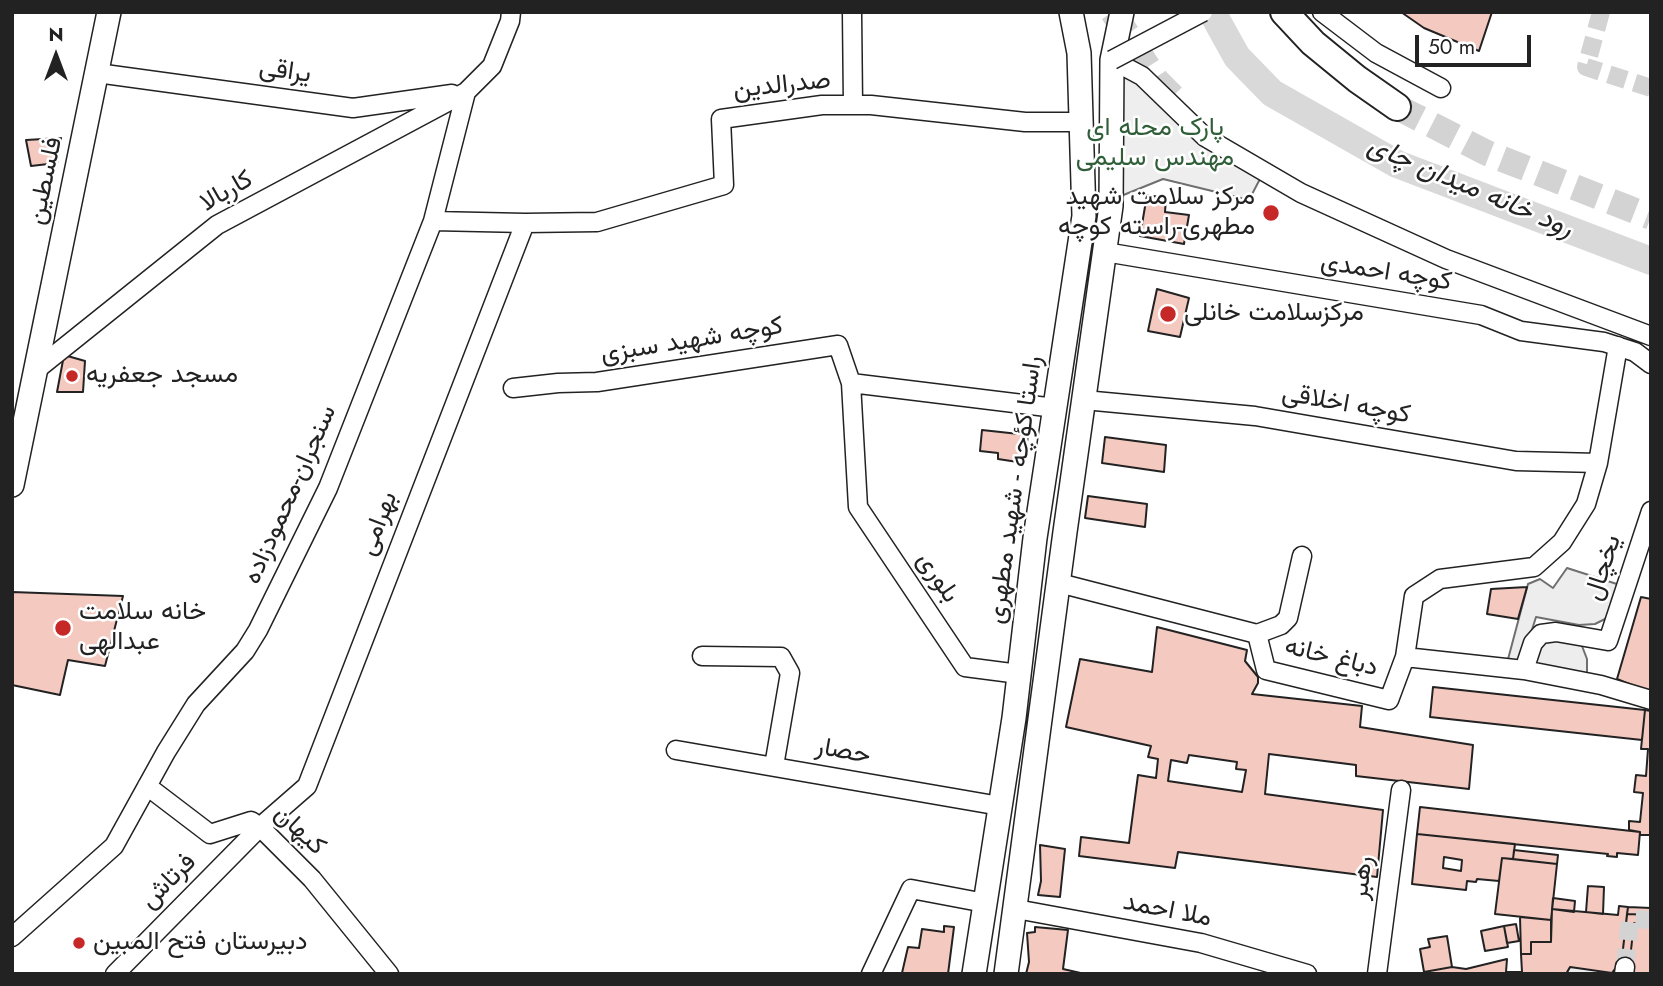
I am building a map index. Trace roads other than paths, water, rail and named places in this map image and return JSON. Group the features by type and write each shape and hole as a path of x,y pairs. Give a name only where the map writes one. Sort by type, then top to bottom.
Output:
{"highway":[{"path":"1284,12 1313,43 1397,107"}],"main road":[{"name":"فلسطین","path":"12,485 16,453 36,370 109,12"},
{"name":"راستا کؤچه - شهید مطهری","path":"974,974 1082,224 1080,62 1071,12"},
{"name":"راستا کؤچه - شهید مطهری","path":"1006,974 1109,227 1114,123 1112,60 1122,12"},
{"path":"1080,62 1086,50 1096,45 1104,47 1112,60"},
{"path":"1082,122 1114,123"},
{"path":"1082,224 1109,227"},
{"path":"985,903 1016,909"}],"street":[{"path":"466,92 492,66 511,12"},
{"path":"852,12 853,105"},
{"path":"1112,60 1203,12"},
{"path":"1322,12 1376,53 1441,88"},
{"path":"1112,60 1142,76 1205,136 1301,193 1446,259 1651,335"},
{"name":"یراقی","path":"97,73 354,108 466,92"},
{"name":"سنجران-محمودزاده","path":"12,937 114,846 196,704 245,651 258,630 328,488 433,221 466,92"},
{"name":"کاربالا","path":"36,370 217,225 466,92"},
{"name":"صدرالدین","path":"433,221 597,222 724,184 722,119 822,105 853,105 1026,122 1082,122"},
{"name":"بهرامی","path":"260,827 307,786 525,223"},
{"name":"کوچه احمدی","path":"1105,253 1481,315 1521,331 1618,346 1635,352 1651,364"},
{"name":"کوچه شهید سبزی","path":"513,388 597,382 838,345 851,383 858,507"},
{"path":"1405,657 1414,596 1440,579 1534,567 1562,542 1586,504 1598,463 1618,346"},
{"path":"851,383 1055,408"},
{"name":"کوچه اخلاقی","path":"1084,400 1255,416 1516,461 1598,463"},
{"name":"بلوری","path":"858,507 965,667 1019,674"},
{"name":"یخچال","path":"1524,670 1533,643 1541,634 1556,632 1608,641 1651,511"},
{"path":"1257,634 1281,625 1288,618 1302,556"},
{"name":"دباغ خانه","path":"1059,583 1257,634 1266,670 1390,700 1405,657 1524,670 1601,685 1651,700"},
{"path":"702,656 782,657 790,673 774,766"},
{"name":"حصار","path":"676,750 1000,806"},
{"name":"کیهان","path":"147,786 210,834 251,821 260,827 312,879 389,974"},
{"name":"رهبر","path":"1377,974 1401,790"},
{"name":"فرتاش","path":"115,974 260,827"},
{"path":"871,974 911,889 985,903"},
{"name":"ملا احمد","path":"1016,909 1201,943 1307,974"}],"waterway":[{"name":"رود خانه میدان چای","path":"1212,12 1237,57 1272,93 1397,164 1651,261"}],"tunnel":[{"path":"1113,12 1156,80 1175,99"},
{"path":"1601,12 1586,67 1651,88"},
{"path":"1397,107 1487,153 1651,217"},
{"path":"1625,967 1630,919 1651,920"}],"place":[{"name":"مرکز سلامت شهید مطهری-راسته کوچه","path":"1271,213"},
{"name":"مرکزسلامت خانلی","path":"1168,314"},
{"name":"مسجد جعفریه","path":"72,376"},
{"name":"خانه سلامت عبدالهی","path":"63,628"},
{"name":"دبیرستان فتح المبین","path":"79,943"}],"park label":[{"name":"پارک محله ای مهندس سلیمی","path":"1155,144"}]}
